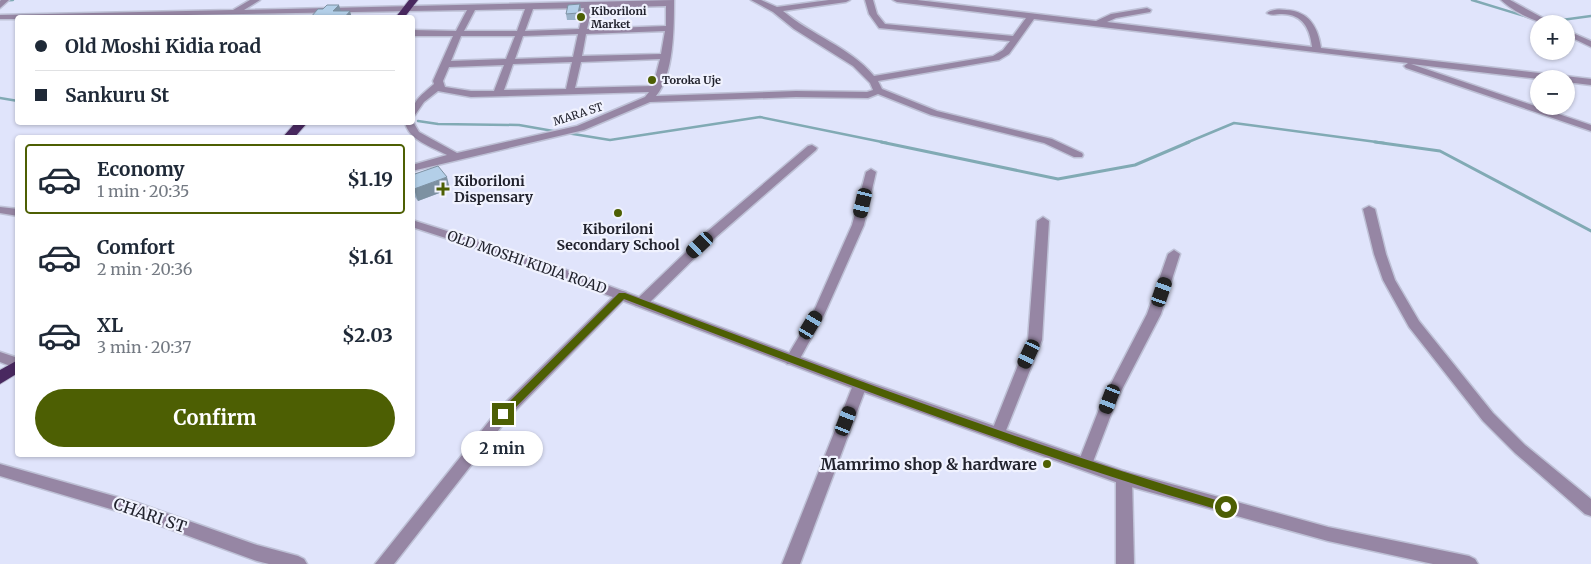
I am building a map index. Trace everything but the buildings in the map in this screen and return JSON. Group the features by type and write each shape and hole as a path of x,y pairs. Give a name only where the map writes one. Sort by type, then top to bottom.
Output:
{"highway":[{"path":"402,15 414,0"},
{"path":"290,135 300,125"},
{"path":"0,378 9,362"}],"street":[{"path":"234,12 256,0"},
{"path":"755,0 776,10 794,25 848,59 872,79 877,85 878,91"},
{"path":"776,10 846,0"},
{"path":"869,0 873,14 882,26 1016,38"},
{"path":"898,0 1530,75"},
{"path":"1504,0 1533,15"},
{"path":"124,15 408,8 530,8 556,4 588,6 670,2"},
{"name":"MARA ST","path":"415,167 456,156 561,133 588,125 648,99 657,88 662,75 670,28 670,2"},
{"path":"570,91 588,6"},
{"path":"473,8 458,34 447,64 438,81 440,89 454,92 498,93 657,88"},
{"path":"498,93 530,8"},
{"path":"382,15 386,9"},
{"path":"1099,23 1114,16 1147,10"},
{"path":"1271,13 1290,11 1304,17 1314,31 1317,49"},
{"path":"872,79 996,58 1006,52 1032,16"},
{"path":"0,17 15,17"},
{"path":"415,32 521,34 670,28"},
{"path":"1575,36 1591,44"},
{"path":"447,64 666,56"},
{"path":"1392,59 1591,128"},
{"path":"1575,80 1591,82"},
{"path":"415,109 421,100 439,85"},
{"path":"648,99 796,94 868,95 878,91 934,113 1048,142 1078,155"},
{"path":"410,125 415,134 456,156"},
{"path":"641,303 712,234 812,148"},
{"path":"792,360 819,313 858,225 871,172"},
{"path":"1369,209 1380,254 1389,280 1414,324 1488,417 1520,449 1591,509"},
{"path":"0,210 15,212"},
{"path":"998,433 1035,340 1043,221"},
{"name":"OLD MOSHI KIDIA ROAD","path":"415,224 535,262 860,385 1086,463 1124,478 1242,512 1469,564"},
{"path":"1086,463 1110,399 1154,314 1174,254"},
{"path":"384,564 503,414 622,295"},
{"path":"791,564 860,385"},
{"name":"CHARI ST","path":"0,470 135,509 257,553 298,564"},
{"path":"1124,478 1124,564"}],"waterway":[{"path":"0,1 13,0"},
{"path":"1472,0 1530,18"},
{"path":"1575,18 1591,16"},
{"path":"0,98 15,100"},
{"path":"567,133 610,140 760,117 887,143"},
{"path":"418,121 438,124 519,125 559,132"},
{"path":"1186,143 1234,123 1384,143"},
{"path":"881,142 1058,179 1135,165 1189,142"},
{"path":"1375,142 1440,151 1591,231"}],"place":[{"name":"Kiboriloni Market","path":"581,17"},
{"name":"Toroka Uje","path":"652,80"},
{"name":"Kiboriloni Dispensary","path":"443,189"},
{"name":"Kiboriloni Secondary School","path":"618,213"},
{"name":"Mamrimo shop & hardware","path":"1047,464"}],"route":[{"path":"503,414 622,295 860,385 1086,463 1124,478 1226,507"}]}
